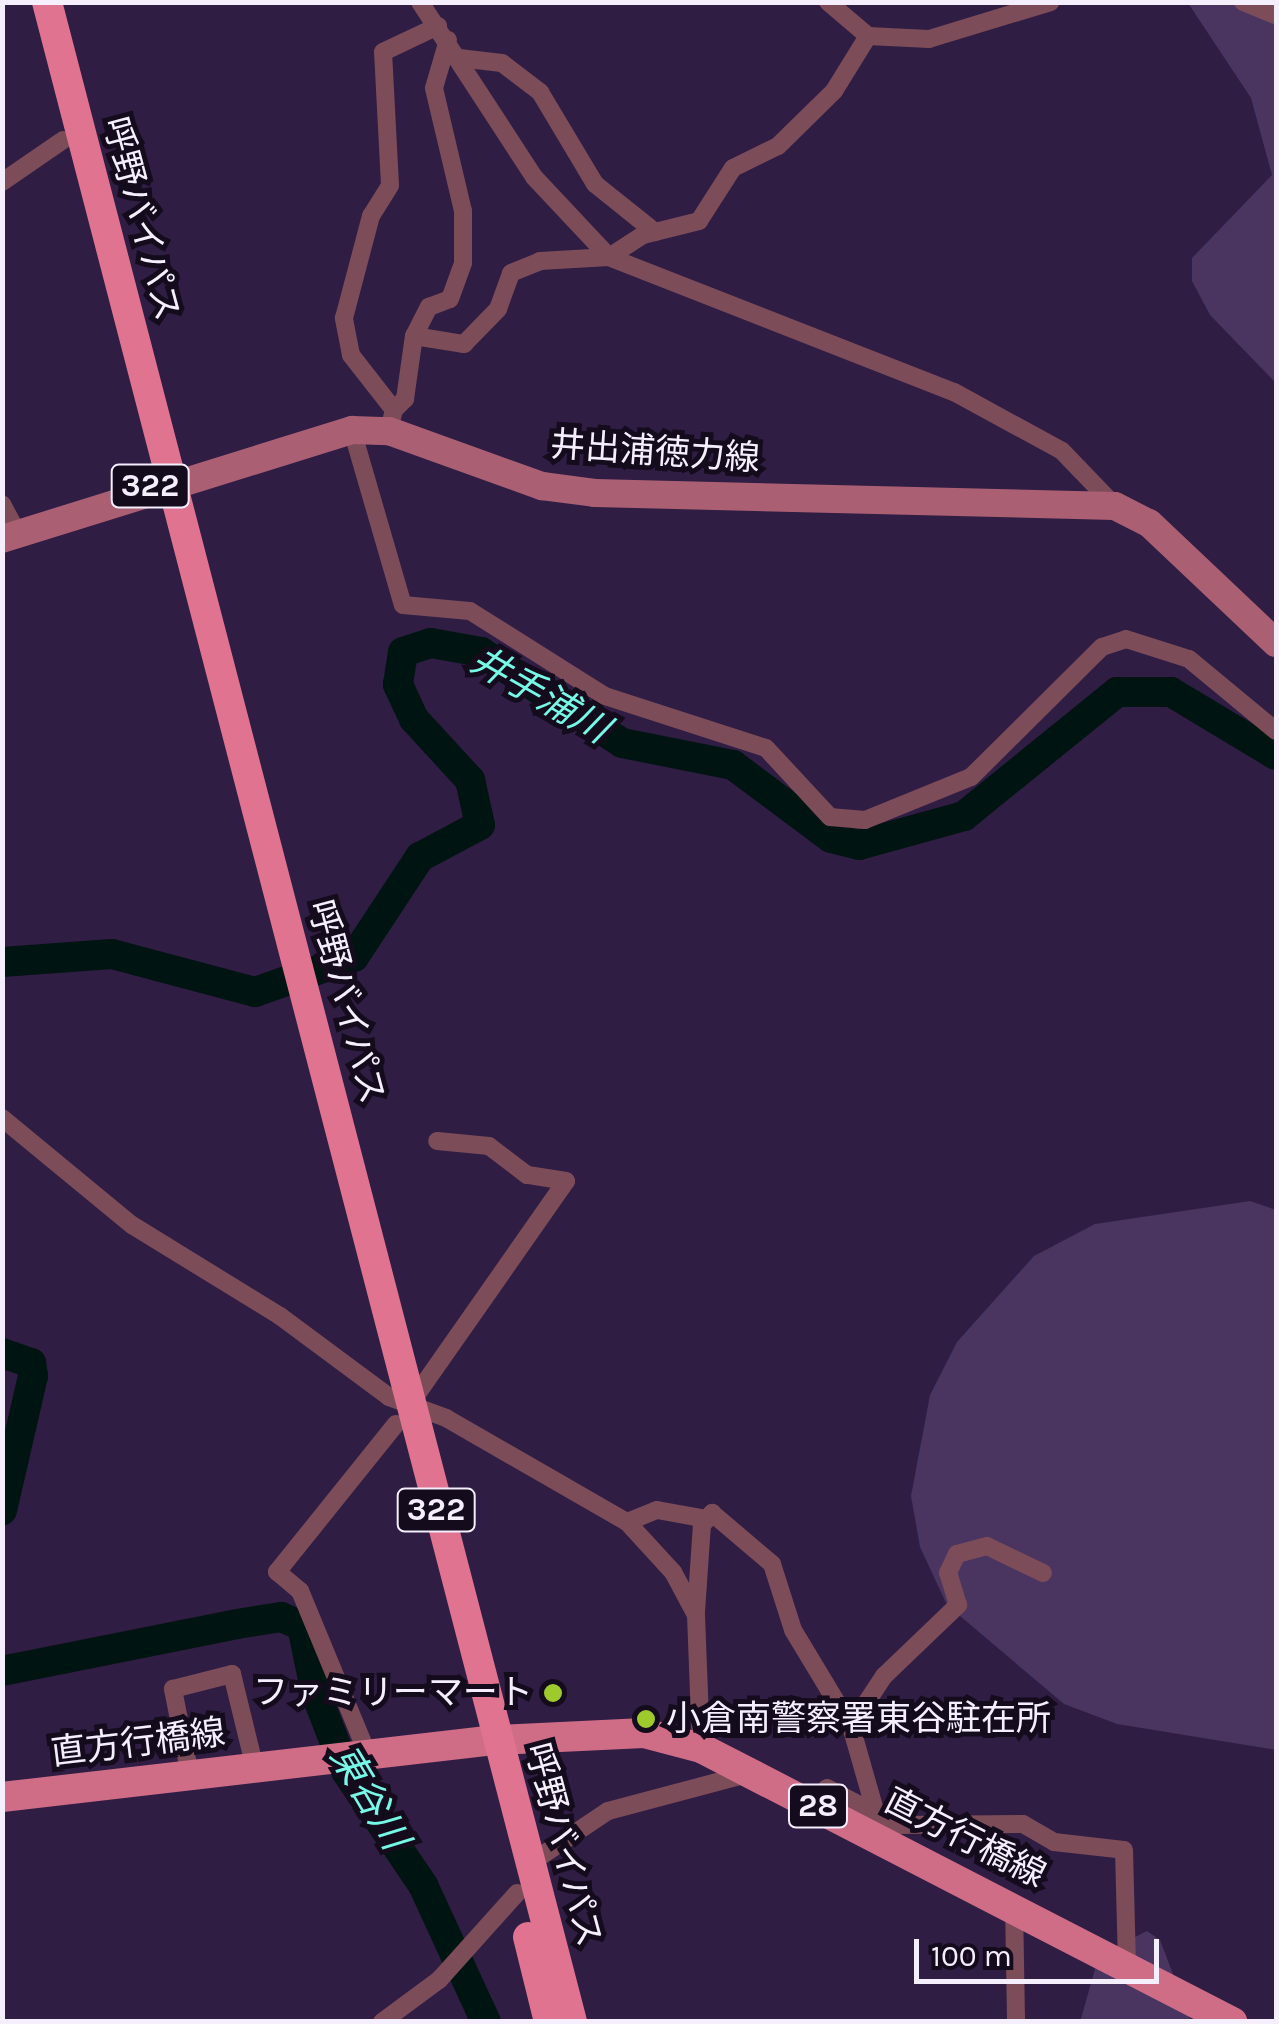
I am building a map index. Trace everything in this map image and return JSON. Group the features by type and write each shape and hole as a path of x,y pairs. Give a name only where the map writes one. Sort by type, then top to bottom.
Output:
{"highway":[{"name":"呼野バイパス","path":"28,2 297,1001 397,1410 486,1741 517,1893 549,2022"},
{"name":"呼野バイパス","path":"47,2 161,486"},
{"name":"呼野バイパス","path":"486,1741 529,1864 572,2022"}],"main road":[{"name":"井出浦徳力線","path":"10,536 161,486 392,420 542,486 596,493 1115,506 1149,523 1276,643"},
{"name":"直方行橋線","path":"2,1796 486,1741 644,1732 701,1748 1014,1903 1232,2022"}],"street":[{"path":"420,2 534,177 609,257"},
{"path":"828,2 868,36 929,39 1050,2"},
{"path":"1243,2 1276,15"},
{"path":"443,33 434,88 463,211 463,263 450,299 430,308 414,336 405,399 392,420 350,355 344,318 371,216 390,185 383,52 443,33"},
{"path":"609,257 655,232 699,220 733,168 778,146 834,91 868,36"},
{"path":"459,58 502,63 540,92 595,184 655,232"},
{"path":"2,182 63,140"},
{"path":"414,336 464,344 498,308 511,273 540,261 609,257 969,400 1062,451 1115,506"},
{"path":"352,430 403,606 470,611 604,696 766,748 830,817 865,820 971,777 1102,647 1126,638 1180,654 1276,731"},
{"path":"2,504 10,536"},
{"path":"2,1118 132,1225 280,1316 397,1410 446,1418 627,1522 673,1572 696,1615"},
{"path":"368,1755 300,1591 277,1572 566,1181 527,1175 489,1146 437,1141"},
{"path":"627,1522 657,1510 707,1519"},
{"path":"701,1748 696,1615 707,1519 712,1513 772,1564 793,1630 851,1726 876,1814"},
{"path":"851,1726 884,1676 958,1604 948,1574 958,1554 988,1546 1042,1573"},
{"path":"190,1775 173,1690 232,1674 255,1768"},
{"path":"529,1864 608,1811 751,1773"},
{"path":"812,1803 827,1788 898,1825 1023,1824 1054,1842 1124,1850 1127,1965"},
{"path":"382,2022 445,1973 517,1893"},
{"path":"1014,1903 1016,2022"}],"shaded area":[{"path":"1188,3 1276,3 1276,383 1210,315 1192,281 1192,258 1272,175 1251,98"},
{"path":"1250,1201 1276,1210 1276,1750 1117,1724 1064,1704 947,1605 920,1547 911,1496 930,1395 957,1342 1034,1256 1095,1224"},
{"path":"1147,1931 1160,1940 1191,2021 1080,2022 1099,1955"}],"waterway":[{"name":"井手浦川","path":"2,962 112,954 255,992 354,957 420,857 480,825 470,780 414,719 398,684 403,652 431,643 481,652 622,743 733,765 831,838 859,845 964,816 1117,692 1171,692 1276,755"},
{"name":"東谷川","path":"2,1353 31,1363 33,1376 2,1510"},
{"name":"東谷川","path":"2,1671 281,1617 302,1626 316,1694 346,1771 423,1885 486,2022"}],"place":[{"name":"ファミリーマート","path":"553,1693"},
{"name":"小倉南警察署東谷駐在所","path":"646,1719"}]}
